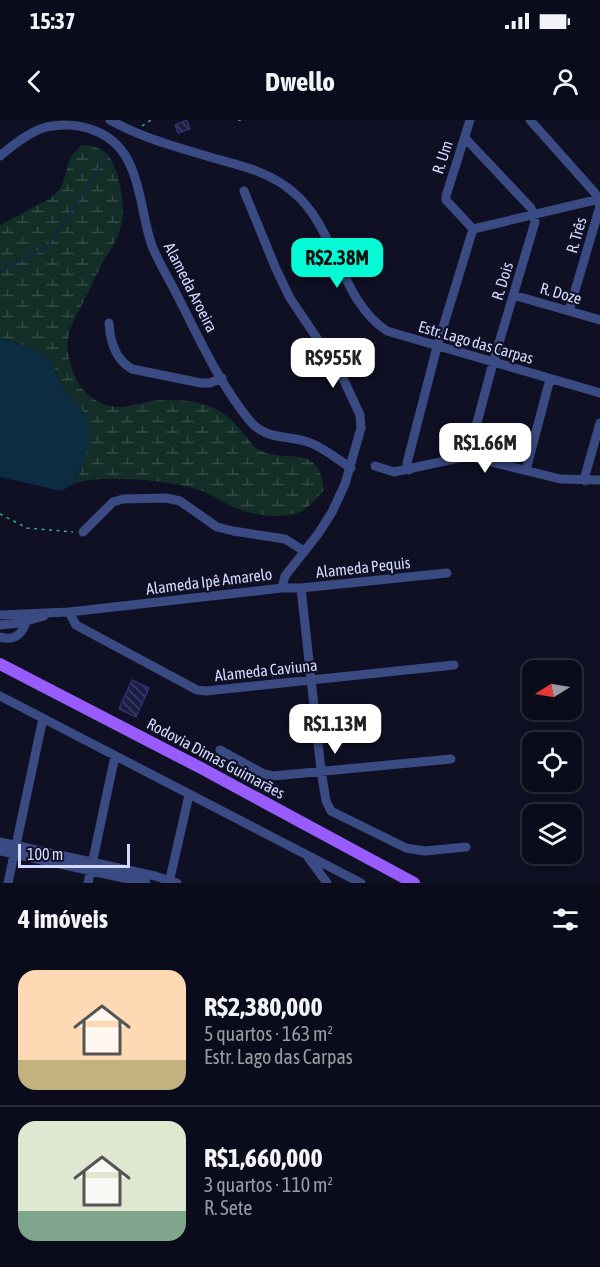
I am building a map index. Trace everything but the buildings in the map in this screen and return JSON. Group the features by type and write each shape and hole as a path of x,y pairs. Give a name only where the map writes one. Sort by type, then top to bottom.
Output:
{"main road":[{"name":"Rodovia Dimas Guimarães","path":"0,664 414,883"}],"street":[{"name":"Estr. Lago das Carpas","path":"110,120 132,133 247,167 279,181 295,193 321,227 353,291 369,317 387,332 600,393"},
{"name":"R. Um","path":"470,120 446,200 473,229"},
{"name":"R. Três","path":"530,120 599,199 600,206 569,312"},
{"name":"Alameda Aroeira","path":"0,156 44,127 63,124 80,124 99,129 122,147 131,167 152,246 196,333 249,420 259,430 270,436 309,443 351,468"},
{"path":"465,138 531,208 534,214"},
{"name":"Alameda Ipê Amarelo","path":"0,615 27,616 69,612 282,588 285,576 332,512 351,468 361,428 360,415 341,374 290,298 244,191"},
{"path":"409,470 407,463 437,346 473,229 599,199"},
{"name":"R. Dois","path":"468,456 492,363 535,222 534,214"},
{"name":"R. Doze","path":"513,295 600,320"},
{"path":"109,323 110,338 123,364 132,369 201,383 210,383 222,378"},
{"path":"526,470 550,379"},
{"path":"585,481 600,423"},
{"path":"375,466 394,472 468,456 560,479 600,480"},
{"path":"83,532 113,502 123,499 166,498 180,501 217,527 285,539 304,551"},
{"name":"Alameda Pequis","path":"282,588 447,573"},
{"path":"301,588 321,770 326,801 331,811 406,848 425,851 466,847"},
{"name":"Alameda Caviuna","path":"69,612 76,625 197,690 206,691 454,665"},
{"path":"0,637 10,639 16,637 21,633 27,616"},
{"name":"Alameda Ipê Amarelo","path":"0,625 27,616"},
{"path":"0,696 361,883"},
{"path":"8,883 43,718"},
{"path":"220,750 264,774 273,776 451,759"},
{"path":"88,883 115,756"},
{"path":"0,842 15,850 172,882 189,795"},
{"path":"0,851 15,850"},
{"path":"306,855 330,883 340,872"},
{"path":"92,867 146,883"}],"path":[{"path":"0,514 27,528 83,532"}],"green space":[{"path":"82,145 100,149 112,161 121,191 123,216 116,240 103,261 69,333 68,352 77,381 91,397 112,406 181,400 209,406 230,419 256,448 267,453 308,459 321,474 324,490 300,512 284,516 257,514 233,507 193,488 159,482 102,479 74,484 81,470 74,401 63,389 52,362 41,352 0,337 0,225 51,198 62,186 71,156"}],"water":[{"path":"0,337 41,352 52,362 63,389 84,412 89,427 86,456 74,484 61,491 0,477"}],"waterway":[{"path":"0,271 47,247 108,155"}]}
